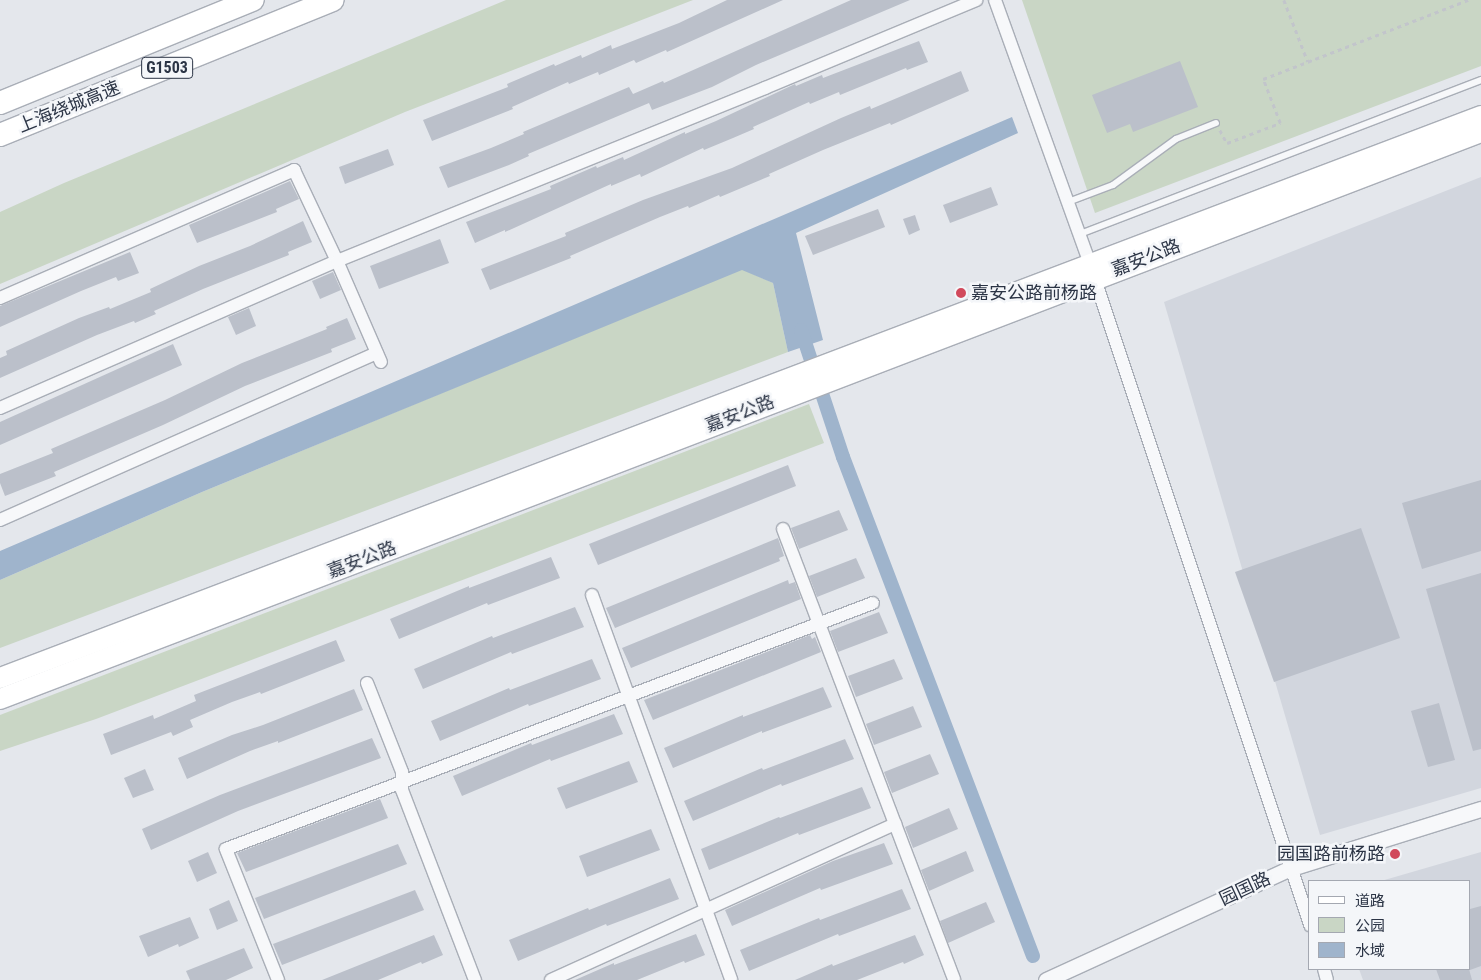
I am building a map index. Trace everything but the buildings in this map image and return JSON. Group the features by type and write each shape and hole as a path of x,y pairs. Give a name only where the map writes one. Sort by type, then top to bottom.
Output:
{"highway":[{"name":"上海绕城高速","path":"0,102 253,0"},
{"name":"上海绕城高速","path":"0,135 333,0"}],"main road":[{"name":"嘉安公路","path":"0,678 834,370 1092,271 1481,116"},
{"name":"嘉安公路","path":"1092,271 1481,132"},
{"name":"嘉安公路","path":"0,699 794,385"}],"street":[{"path":"0,408 337,261 765,88 976,0"},
{"path":"996,0 1080,234 1308,919"},
{"path":"0,298 294,170 379,357 0,520"},
{"path":"783,529 954,980"},
{"path":"592,595 731,980"},
{"path":"278,980 226,848 873,603"},
{"path":"367,683 402,772 402,790 474,980"},
{"name":"园国路","path":"1046,980 1292,868 1481,810"},
{"path":"551,980 895,824"}],"lane":[{"path":"1080,234 1481,80"},
{"path":"1068,202 1113,185 1176,139 1216,123"}],"path":[{"path":"1284,0 1308,62"},
{"path":"1216,123 1227,143 1280,122 1263,79 1468,0"}],"shaded area":[{"path":"1481,177 1481,788 1320,835 1164,302"},
{"path":"1481,852 1481,980 1363,980 1359,970 1471,970 1471,880 1384,880"}],"green space":[{"path":"506,0 693,0 405,112 0,284 0,212 64,183"},
{"path":"1022,0 1481,0 1481,66 1095,213"},
{"path":"742,269 773,283 788,352 0,648 0,580 202,492"},
{"path":"809,404 824,443 96,719 0,751 0,715"}],"water":[{"path":"1012,117 1018,133 796,233 823,340 788,352 773,283 742,270 202,492 0,580 0,551"}],"waterway":[{"path":"801,330 843,457 1033,956"}],"place":[{"name":"嘉安公路前杨路","path":"961,293"},
{"name":"园国路前杨路","path":"1395,854"}]}
